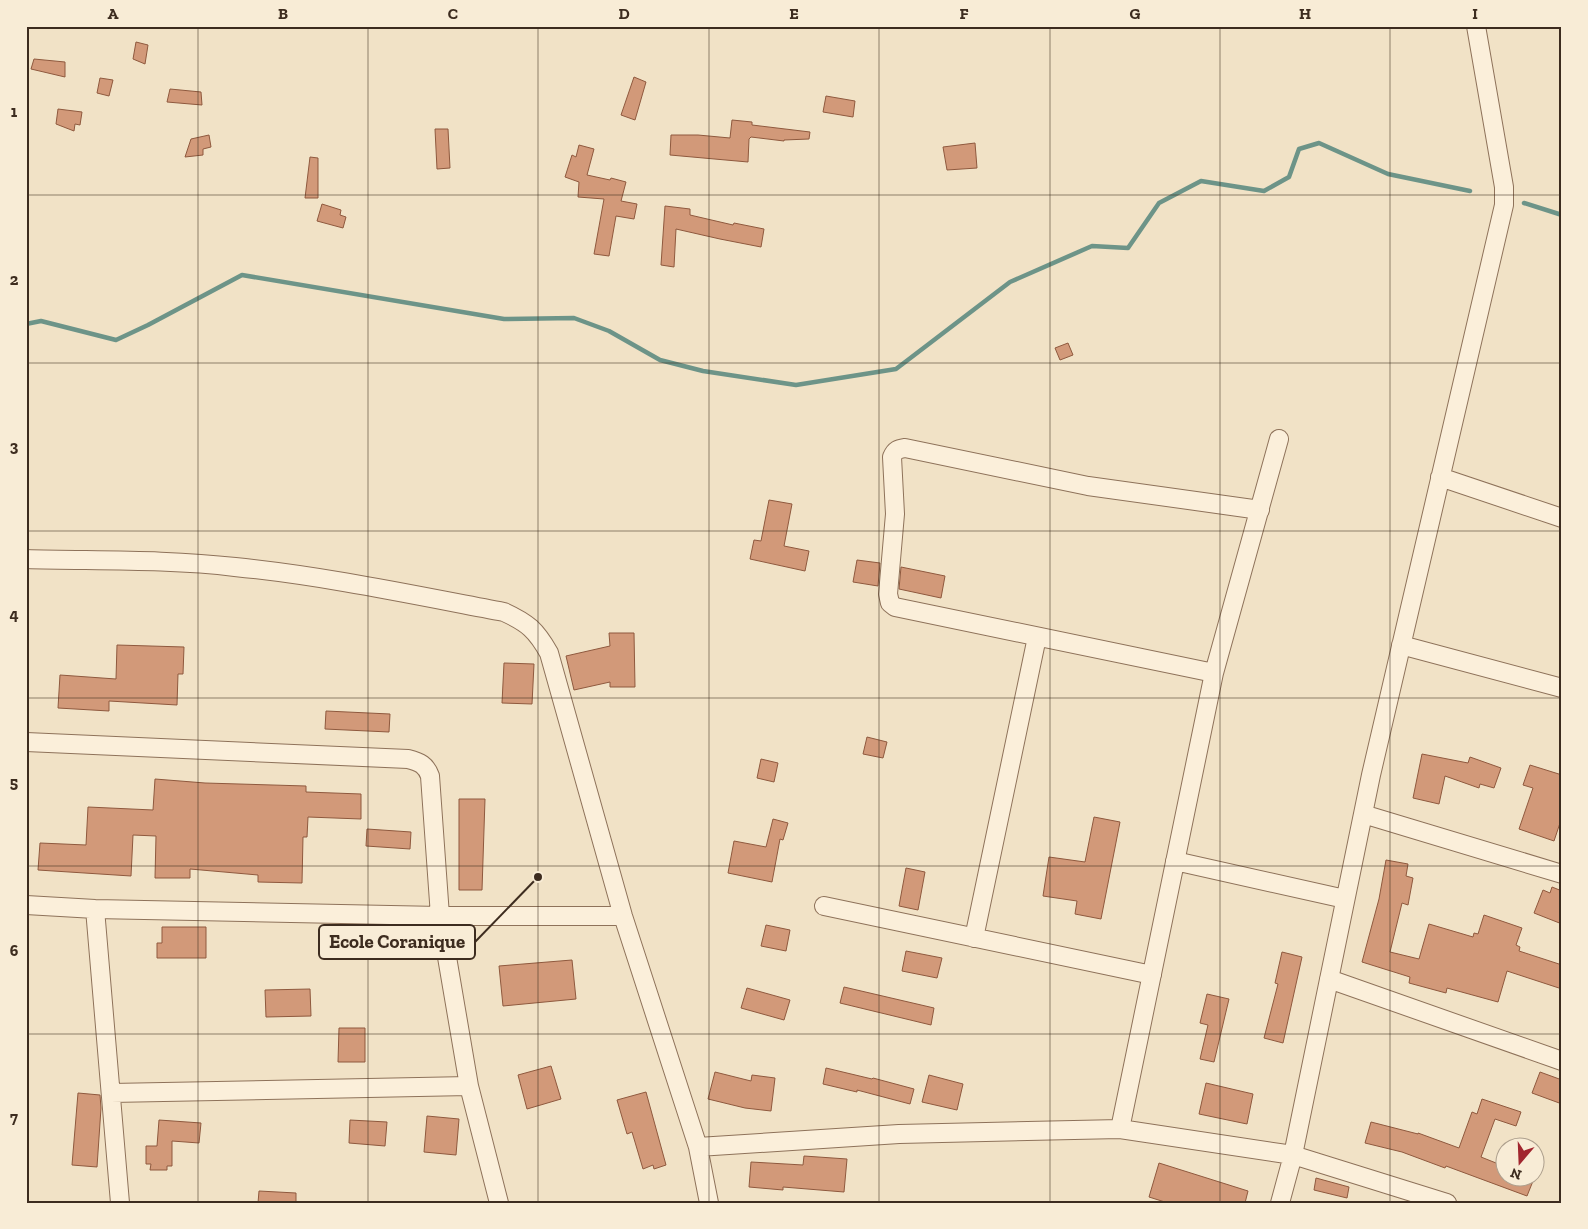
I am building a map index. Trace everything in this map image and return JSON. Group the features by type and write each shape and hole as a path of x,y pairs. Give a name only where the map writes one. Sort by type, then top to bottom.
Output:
{"street":[{"path":"1280,1203 1293,1155 1363,814 1504,205 1504,187 1476,26"},
{"path":"1120,1128 1214,673 1279,438"},
{"path":"1214,673 895,607 890,602 888,594 895,514 892,457 895,451 905,448 1088,486 1260,510"},
{"path":"1440,477 1562,518"},
{"path":"26,559 233,566 352,582 504,612 523,621 540,636 549,653 623,916 698,1147 709,1203"},
{"path":"974,938 1037,637"},
{"path":"1401,645 1562,688"},
{"path":"26,742 408,759 420,762 427,768 430,776 440,916 469,1086 499,1203"},
{"path":"1363,814 1562,874"},
{"path":"1175,861 1345,900"},
{"path":"26,905 95,909 440,916 623,916"},
{"path":"824,906 1152,975"},
{"path":"95,909 120,1203"},
{"path":"1329,979 1562,1061"},
{"path":"111,1093 469,1086"},
{"path":"698,1147 900,1134 1120,1128 1293,1155 1447,1203"}],"building":[{"path":"136,42 148,45 145,64 133,59"},
{"path":"34,59 65,62 65,77 31,69"},
{"path":"634,77 646,82 635,120 621,115"},
{"path":"100,78 113,80 109,96 97,93"},
{"path":"170,89 201,92 202,105 167,102"},
{"path":"826,96 855,101 853,117 823,112"},
{"path":"58,109 82,112 80,125 75,124 74,131 56,124"},
{"path":"732,120 752,122 752,125 810,132 809,139 784,141 751,137 749,139 748,162 670,155 671,135 730,138"},
{"path":"435,129 448,129 450,168 437,169"},
{"path":"209,135 211,147 203,149 203,155 185,157 191,139"},
{"path":"975,143 977,168 947,170 943,147"},
{"path":"579,145 594,149 587,175 626,182 621,201 637,204 634,219 616,216 609,256 594,254 604,199 578,197 579,182 565,177 572,155 576,157"},
{"path":"310,157 318,158 318,198 305,198"},
{"path":"322,204 341,210 340,215 346,217 343,228 317,221"},
{"path":"665,206 690,209 690,215 733,225 734,223 764,229 761,247 676,229 674,267 661,265"},
{"path":"1068,343 1073,355 1060,360 1055,348"},
{"path":"769,500 792,504 784,546 809,551 805,571 750,559 754,540 761,541"},
{"path":"857,560 880,563 878,586 853,582"},
{"path":"901,567 945,576 941,598 899,589"},
{"path":"609,633 634,633 635,687 610,687 610,682 574,690 566,656 610,646"},
{"path":"117,645 184,647 183,674 178,674 177,705 109,701 109,711 58,708 60,675 116,679"},
{"path":"504,663 534,664 532,704 502,703"},
{"path":"326,711 390,714 389,732 325,729"},
{"path":"867,737 887,742 883,758 863,754"},
{"path":"1422,754 1468,763 1470,757 1501,768 1494,788 1480,784 1479,788 1445,776 1439,804 1413,798"},
{"path":"761,759 778,763 774,782 757,778"},
{"path":"1530,765 1562,775 1562,817 1554,841 1519,829 1533,788 1523,785"},
{"path":"155,779 205,783 306,786 306,792 361,794 361,819 308,817 307,837 303,837 302,883 258,882 258,875 190,869 190,878 155,878 156,836 133,835 131,876 38,870 40,843 86,845 88,807 153,810"},
{"path":"459,799 485,799 482,890 459,890"},
{"path":"1094,817 1120,822 1101,919 1075,914 1077,901 1043,896 1049,857 1085,862"},
{"path":"773,819 788,823 783,840 780,839 772,882 728,873 734,841 766,847"},
{"path":"367,829 411,832 410,849 366,846"},
{"path":"1386,860 1408,864 1406,876 1413,878 1408,905 1402,903 1390,952 1419,959 1429,924 1473,937 1474,933 1478,934 1484,915 1522,928 1516,945 1520,947 1519,951 1562,965 1562,989 1507,971 1498,1002 1447,988 1446,993 1409,983 1410,977 1362,962 1379,899"},
{"path":"906,868 925,872 918,910 899,906"},
{"path":"1552,887 1562,891 1562,924 1534,913 1543,890 1550,893"},
{"path":"766,925 790,930 786,951 761,946"},
{"path":"162,927 206,927 206,958 157,958 157,943 162,943"},
{"path":"906,951 942,958 937,978 902,971"},
{"path":"1282,952 1302,957 1283,1043 1264,1038 1278,984 1275,983"},
{"path":"572,960 576,999 503,1006 499,966"},
{"path":"844,987 934,1008 931,1025 840,1003"},
{"path":"747,988 790,1000 784,1020 741,1008"},
{"path":"310,989 311,1016 266,1017 265,990"},
{"path":"1207,994 1229,999 1214,1062 1200,1059 1208,1025 1200,1023"},
{"path":"339,1028 365,1028 365,1062 338,1062"},
{"path":"551,1066 561,1099 527,1109 518,1075"},
{"path":"826,1068 914,1089 910,1104 857,1090 857,1092 823,1084"},
{"path":"715,1072 751,1081 752,1075 775,1078 771,1111 745,1108 708,1099"},
{"path":"1540,1072 1562,1080 1562,1104 1532,1093"},
{"path":"929,1075 963,1084 957,1110 922,1102"},
{"path":"1206,1083 1253,1094 1247,1124 1199,1114"},
{"path":"646,1092 666,1165 654,1169 653,1165 643,1169 632,1132 627,1134 617,1100"},
{"path":"78,1093 100,1095 101,1108 97,1167 72,1165"},
{"path":"1482,1099 1521,1112 1516,1126 1495,1119 1481,1157 1496,1163 1496,1185 1402,1152 1365,1143 1371,1122 1418,1133 1459,1148 1472,1112 1477,1114"},
{"path":"427,1116 459,1119 456,1155 424,1152"},
{"path":"159,1120 201,1123 199,1143 172,1141 172,1166 167,1166 167,1170 150,1170 151,1164 146,1164 146,1146 157,1146"},
{"path":"350,1120 387,1122 385,1146 349,1143"},
{"path":"804,1156 847,1159 844,1192 783,1187 783,1190 749,1187 751,1162 803,1165"},
{"path":"1159,1163 1248,1191 1245,1203 1168,1203 1149,1197"},
{"path":"1316,1178 1349,1187 1347,1198 1314,1190"},
{"path":"1500,1186 1531,1186 1527,1196"},
{"path":"259,1191 296,1193 296,1203 258,1203"}],"waterway":[{"path":"26,324 41,321 116,340 242,275 504,319 574,318 609,331 660,360 703,371 796,385 896,369 1010,282 1092,246 1128,248 1159,203 1201,181 1264,191 1289,177 1299,149 1319,143 1388,174 1470,191"},
{"path":"1524,203 1562,215"}],"place":[{"name":"Ecole Coranique","path":"538,877"}]}
